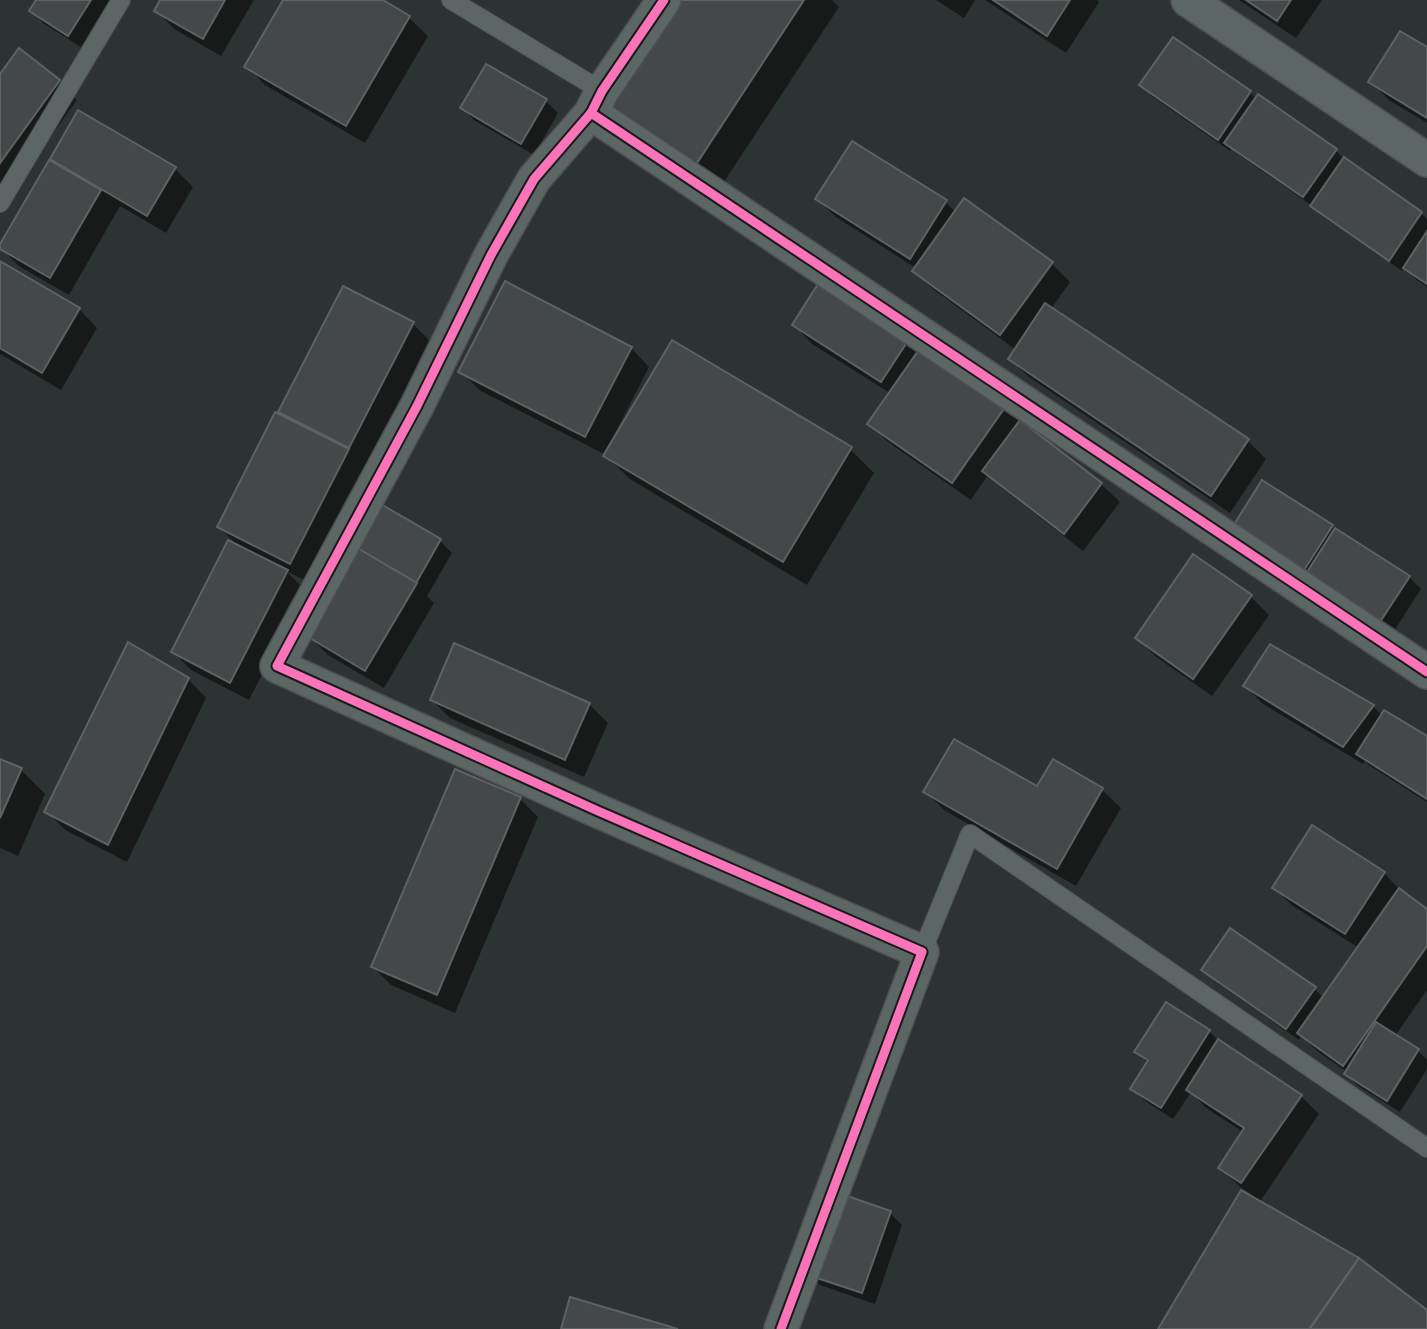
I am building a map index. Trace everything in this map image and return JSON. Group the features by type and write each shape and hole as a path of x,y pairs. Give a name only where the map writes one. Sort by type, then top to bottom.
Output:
{"street":[{"path":"664,0 596,102 534,179 509,222 417,405 277,666 598,811 922,952 782,1329"},
{"path":"1188,0 1427,160"},
{"path":"596,102 1427,672"}],"lane":[{"path":"0,203 121,0"},
{"path":"451,0 596,102"},
{"path":"922,952 970,834 1427,1148"}],"building":[{"path":"36,0 91,0 68,36 29,11"},
{"path":"160,0 225,0 203,39 154,11"},
{"path":"283,0 383,0 410,16 346,126 244,67"},
{"path":"670,0 804,0 693,169 599,107"},
{"path":"993,0 1070,0 1047,36"},
{"path":"1246,0 1291,0 1277,21"},
{"path":"1400,31 1427,47 1427,118 1368,82"},
{"path":"1173,37 1251,91 1218,140 1139,85"},
{"path":"19,48 60,80 0,163 0,74"},
{"path":"486,64 547,99 521,144 460,108"},
{"path":"1258,94 1337,149 1303,197 1224,143"},
{"path":"78,110 176,167 147,216 50,159"},
{"path":"852,141 947,200 910,259 815,199"},
{"path":"1344,157 1422,212 1389,261 1310,206"},
{"path":"49,160 101,190 50,278 0,249 0,244"},
{"path":"964,198 1053,262 1000,335 912,271"},
{"path":"1427,231 1427,284 1403,268"},
{"path":"0,261 80,308 42,373 0,348"},
{"path":"823,276 913,333 881,382 792,325"},
{"path":"505,281 632,347 585,437 458,372"},
{"path":"343,286 414,322 349,448 278,412"},
{"path":"1045,303 1249,439 1211,496 1008,359"},
{"path":"672,340 852,447 783,562 603,456"},
{"path":"923,344 1008,403 952,483 867,424"},
{"path":"275,412 349,449 290,564 217,527"},
{"path":"1020,420 1102,483 1064,534 982,471"},
{"path":"1262,480 1333,525 1299,578 1228,534"},
{"path":"379,503 441,539 416,583 353,546"},
{"path":"1335,528 1410,576 1376,628 1302,580"},
{"path":"228,540 288,570 230,683 171,652"},
{"path":"359,549 417,583 365,671 308,637"},
{"path":"1193,554 1252,595 1193,679 1135,638"},
{"path":"128,642 189,678 108,845 44,812"},
{"path":"454,643 590,703 565,760 430,700"},
{"path":"1270,644 1374,705 1343,747 1243,686"},
{"path":"1384,710 1427,736 1427,799 1356,754"},
{"path":"954,739 1037,786 1053,759 1103,788 1057,869 923,792"},
{"path":"0,759 22,768 0,818"},
{"path":"455,769 521,797 437,995 371,967"},
{"path":"1312,825 1385,872 1345,934 1272,888"},
{"path":"1399,888 1427,909 1427,946 1343,1066 1297,1033"},
{"path":"1230,928 1316,987 1286,1029 1201,970"},
{"path":"1166,1002 1210,1030 1161,1108 1130,1089 1148,1060 1134,1052"},
{"path":"1376,1022 1419,1049 1387,1101 1344,1074"},
{"path":"1218,1039 1302,1095 1241,1183 1218,1168 1244,1128 1186,1090"},
{"path":"1241,1190 1359,1258 1309,1329 1158,1329"},
{"path":"833,1191 891,1211 862,1293 805,1274"},
{"path":"1359,1258 1427,1310 1427,1329 1310,1329"},
{"path":"570,1297 678,1329 561,1329"}],"cycle path":[{"path":"664,0 602,91 591,113 534,179 491,255 417,406 277,666 598,811 922,952 781,1329"},
{"path":"591,113 1427,672"}]}
